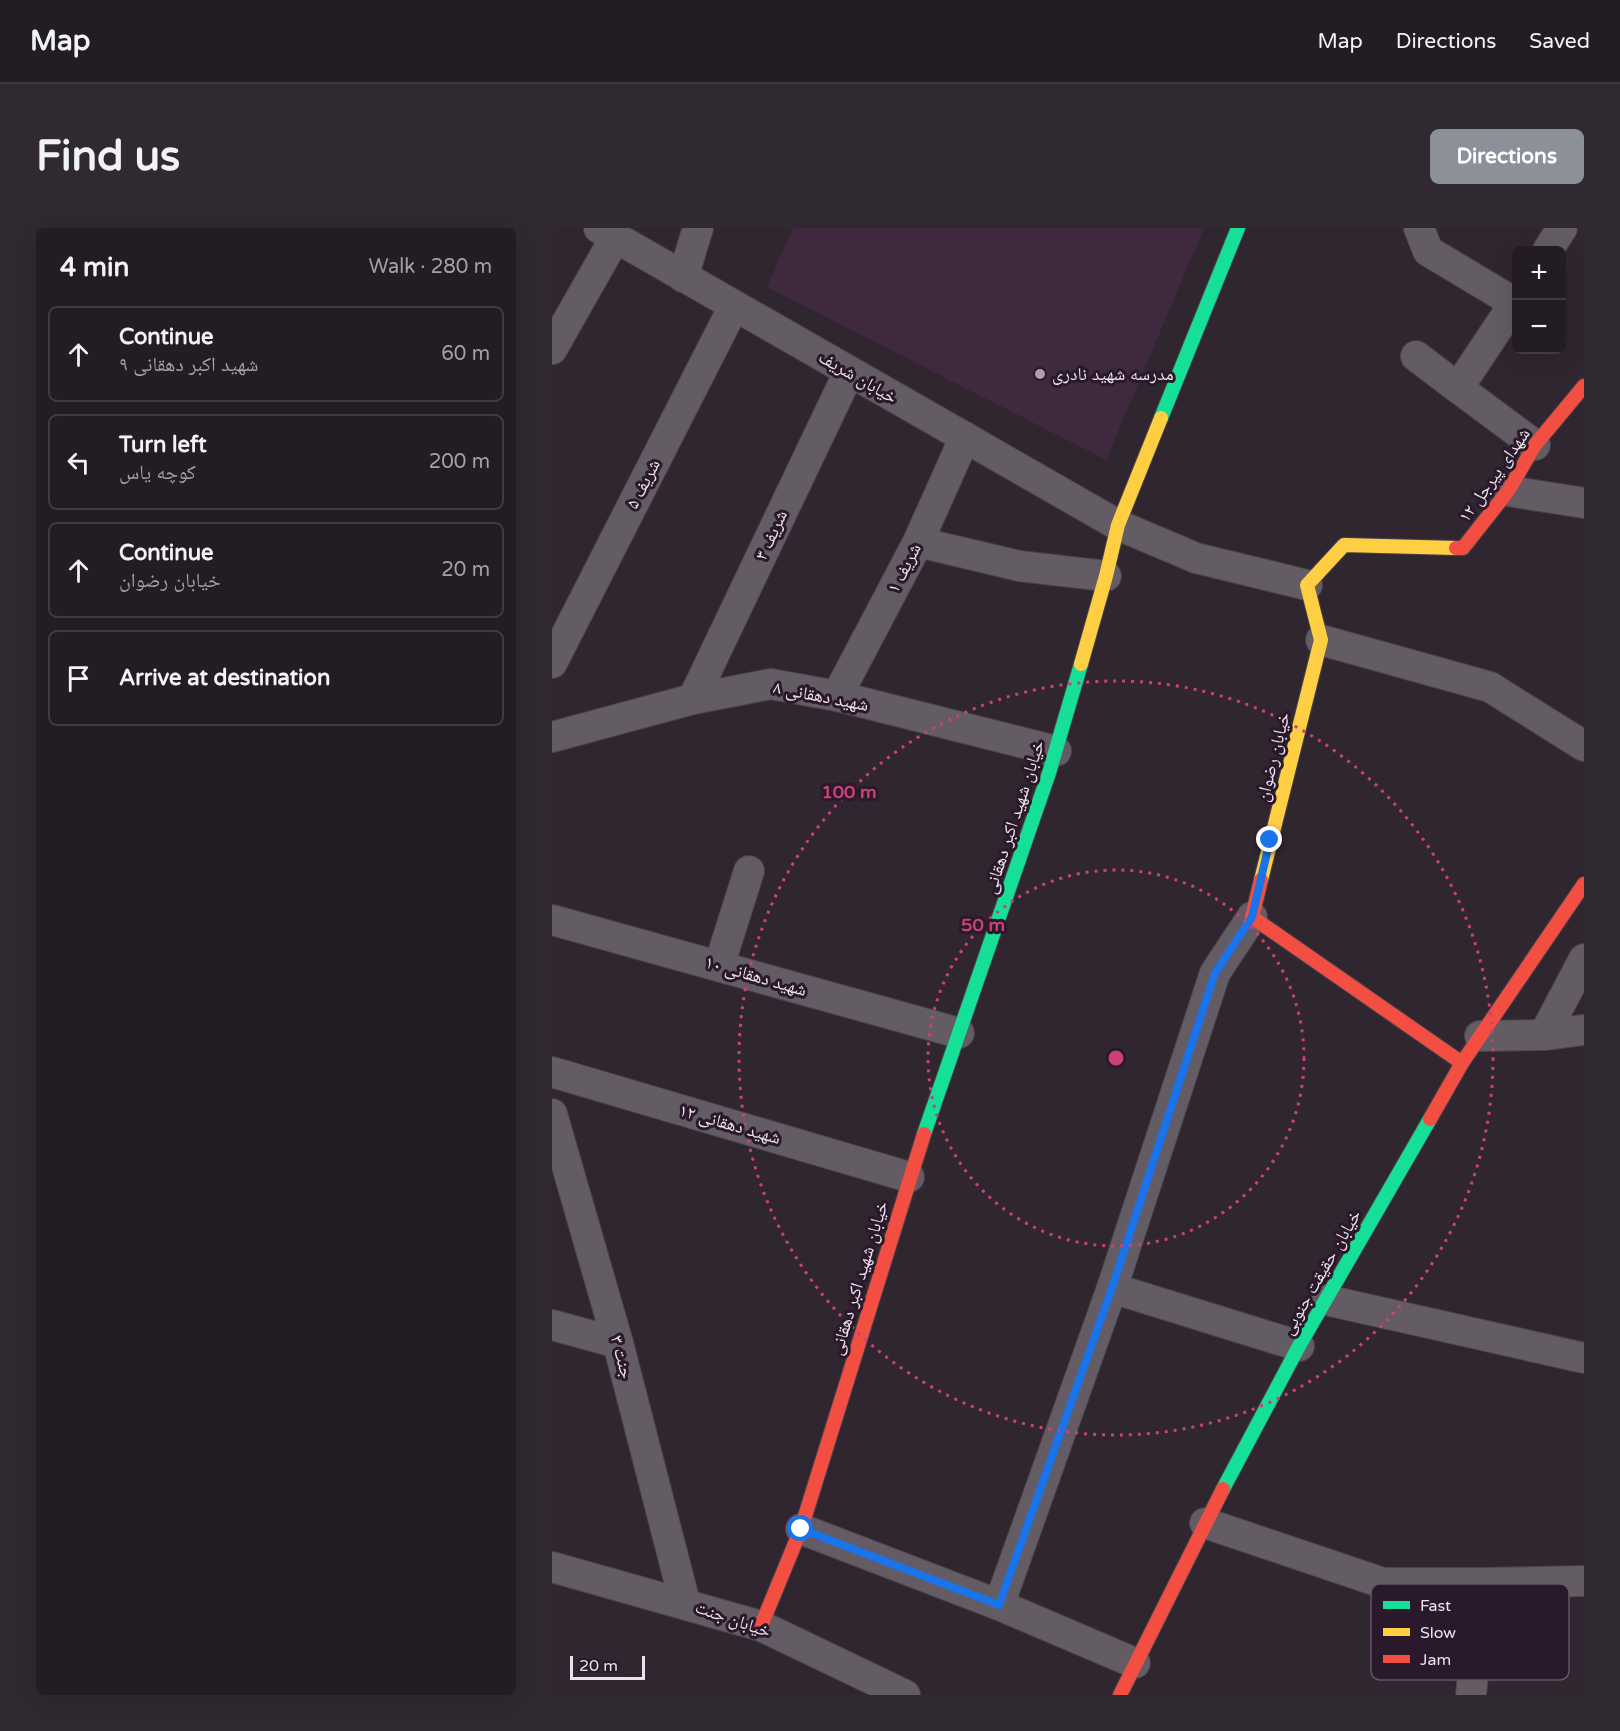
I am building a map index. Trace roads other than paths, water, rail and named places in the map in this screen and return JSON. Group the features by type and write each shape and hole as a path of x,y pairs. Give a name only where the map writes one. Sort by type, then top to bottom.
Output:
{"street":[{"path":"683,277 698,228"},
{"name":"خیابان شهید اکبر دهقانی","path":"761,1626 801,1529 909,1177 1056,751 1106,576 1118,525 1238,228"},
{"path":"1419,228 1428,251 1513,300"},
{"path":"1551,246 1562,228"},
{"path":"552,349 607,233"},
{"name":"خیابان شریف","path":"607,233 1118,525 1197,558 1307,585"},
{"name":"شریف ۵","path":"552,663 734,306"},
{"path":"1458,388 1512,308"},
{"path":"1416,356 1535,445"},
{"name":"شریف ۳","path":"693,699 849,372"},
{"name":"شهدای پیرجل ۱۲","path":"1307,585 1344,545 1463,548 1508,491 1535,445 1584,386"},
{"name":"شریف ۱","path":"837,696 918,542 964,437"},
{"path":"1508,491 1584,503"},
{"path":"918,542 1019,566 1106,576"},
{"name":"خیابان رضوان","path":"1252,917 1321,640 1307,585"},
{"path":"1321,640 1490,687 1584,747"},
{"name":"شهید دهقانی ۸","path":"552,737 693,699 771,684 837,696 1056,751"},
{"path":"719,966 749,871"},
{"name":"خیابان حقیقت جنوبی","path":"1120,1695 1205,1523 1299,1346 1462,1063 1584,884"},
{"path":"999,1605 1112,1288 1215,973 1252,917 1462,1063"},
{"name":"شهید دهقانی ۱۰","path":"552,920 959,1033"},
{"path":"1544,1035 1584,959"},
{"path":"1480,1036 1544,1035 1584,1030"},
{"name":"شهید دهقانی ۱۲","path":"552,1072 909,1177"},
{"name":"جنت ۳","path":"552,1114 618,1343 685,1603"},
{"path":"1112,1288 1299,1346"},
{"path":"1326,1300 1584,1358"},
{"path":"552,1325 618,1343"},
{"path":"1205,1523 1383,1583 1584,1581"},
{"path":"801,1529 999,1605 1135,1663"},
{"name":"خیابان جنت","path":"552,1567 761,1626 905,1695"},
{"path":"1471,1695 1472,1680"}],"place":[{"name":"مدرسه شهید نادری","path":"1040,374"}]}
